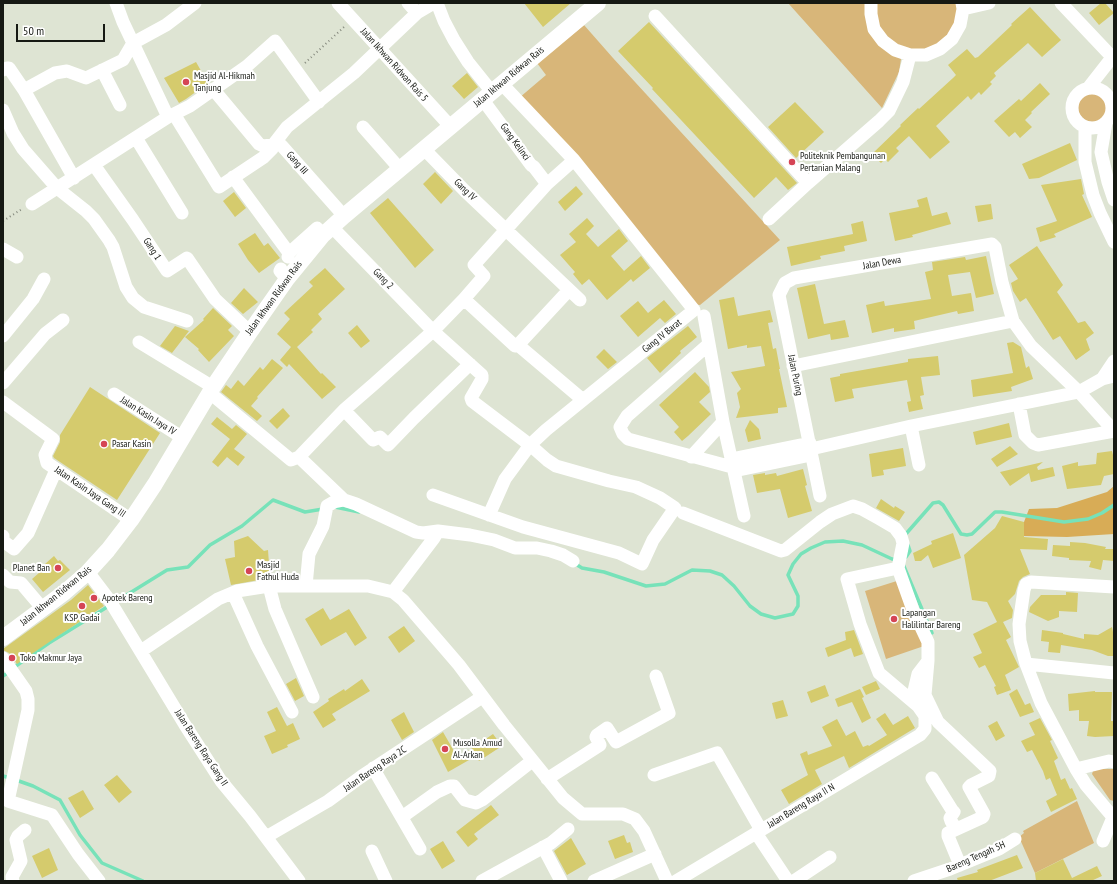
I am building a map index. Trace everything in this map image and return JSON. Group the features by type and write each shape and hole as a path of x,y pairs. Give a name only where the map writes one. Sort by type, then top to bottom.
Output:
{"main road":[{"name":"Jalan Ikhwan Ridwan Rais","path":"3,638 43,609 88,572 108,550 131,520 155,484 212,390 250,332 284,274 333,226 598,3"}],"street":[{"path":"116,3 133,43 171,116 219,187 264,157 272,150 273,145 287,127 354,72 417,13 436,3 454,40 468,62 492,92"},
{"path":"24,90 55,73 67,71 86,78 123,60 133,43 166,25 195,3"},
{"name":"Jalan Ikhwan Ridwan Rais 5","path":"338,3 451,127"},
{"path":"408,3 417,13"},
{"path":"871,3 870,14 874,28 883,41 895,50 910,55 926,55 940,49 952,39 960,25 963,6 989,3"},
{"path":"1061,3 1113,57 1089,88"},
{"path":"655,16 808,184"},
{"path":"32,204 171,116 190,106 248,66 275,41 319,102"},
{"path":"769,220 889,111 903,82 910,55"},
{"path":"3,70 9,68 24,90 74,178"},
{"path":"102,70 120,105"},
{"path":"1089,88 1100,88 1112,92 1113,110 1111,117 1100,127 1085,127 1075,118 1072,108 1073,102 1079,92 1089,88"},
{"name":"Gang III","path":"213,90 259,144 263,146 280,144 282,146 333,226"},
{"name":"Gang IV Barat","path":"489,514 505,479 530,445 546,430 694,310 574,160 492,92"},
{"name":"Gang Kelinci","path":"492,92 531,165 547,184"},
{"path":"3,110 13,133 23,149 57,188 90,215 109,240 113,247 129,293 144,307 187,321"},
{"path":"1106,123 1101,152 1114,200"},
{"path":"363,127 400,169"},
{"path":"1085,127 1085,162 1093,195 1114,242"},
{"path":"136,138 182,213"},
{"name":"Gang IV","path":"424,149 465,191 580,300"},
{"path":"139,342 212,390 291,460 299,457 344,410 433,331 464,299 484,276 474,265 547,184 574,160"},
{"name":"Gang 1","path":"94,165 133,220 166,271 188,258 215,299 250,332"},
{"path":"233,177 288,255 317,228 333,226"},
{"path":"1100,213 1114,207"},
{"name":"Gang 2","path":"333,226 433,331"},
{"name":"Jalan Dewa","path":"779,295 785,283 794,278 990,244 993,245 1013,321"},
{"path":"3,249 18,257"},
{"path":"3,336 33,298 44,279"},
{"path":"518,345 569,290"},
{"name":"Jalan Puring","path":"779,295 820,496"},
{"path":"464,299 515,346 518,345 583,400"},
{"path":"704,316 723,422 744,516"},
{"path":"3,383 45,334 63,320"},
{"path":"793,366 1013,321 1031,346 1079,392 1114,431"},
{"path":"433,331 483,376 471,398 472,401 530,445 547,460 556,466 636,487 660,498 675,508 654,540 642,564 619,552 523,527 433,495"},
{"path":"708,344 627,416 620,427 623,434 628,439 732,466 911,426 1079,392 1108,378 1114,361"},
{"path":"344,410 373,440 380,437 388,445 470,364"},
{"name":"Jalan Kasin Jaya IV","path":"114,394 183,438"},
{"path":"3,402 53,439 45,455 45,459 53,467 28,533 14,549 3,541 3,536"},
{"path":"1019,404 1025,435 1033,443 1038,445 1114,431"},
{"path":"691,456 723,422"},
{"path":"911,426 919,464"},
{"path":"299,457 344,500 356,504 416,532 470,535 494,540 515,548 537,548 551,551 563,555 573,561"},
{"name":"Jalan Kasin Jaya Gang III","path":"53,467 131,520"},
{"path":"306,586 309,554 323,526 327,506 334,502 344,500"},
{"path":"683,513 781,551 785,550 832,514 853,506 862,509 895,528 901,536 903,543 898,568 913,610 928,642 925,694 938,722 990,771 990,776 969,787 984,814 983,817 948,833 960,865"},
{"path":"393,592 436,534"},
{"path":"898,568 847,579 860,624 879,673 918,706"},
{"name":"Jalan Bareng Raya Gang II","path":"88,572 112,604 185,725 221,781 299,881"},
{"path":"3,575 10,582 21,583 43,609"},
{"path":"1103,841 1113,816 1086,785 1041,703 1026,664 1020,641 1020,624 1024,590 1026,584 1031,582 1114,587"},
{"path":"269,586 275,609 313,697"},
{"path":"141,651 218,599 233,592 269,586 368,586 393,592 403,600 435,637 546,779 563,798 582,814 622,814 635,819 644,831 667,881"},
{"path":"233,592 257,646 292,712"},
{"path":"918,706 914,691 918,674 928,661"},
{"path":"1026,664 1114,673"},
{"path":"9,666 26,692 28,699 28,710 11,787 6,802 52,815 78,854 99,881"},
{"path":"546,779 600,745 596,737 607,728 616,742 669,713 656,676"},
{"name":"Jalan Bareng Raya 2C","path":"266,837 328,801 374,768 482,697"},
{"name":"Jalan Bareng Raya II N","path":"676,881 920,736 925,729 925,716 918,706"},
{"path":"654,775 717,753 758,832 788,881"},
{"path":"402,817 437,792 450,786 454,786 465,800 476,802 482,800 532,761"},
{"path":"1076,769 1109,761 1114,762"},
{"path":"374,768 420,849"},
{"path":"932,778 952,810 953,815 950,818 956,829"},
{"path":"482,881 543,847 568,829"},
{"path":"13,881 12,877 21,861 16,840 25,830"},
{"name":"Bareng Tengah 5H","path":"914,881 960,865 999,848 1015,838"},
{"path":"543,847 561,881"},
{"path":"372,851 386,881"},
{"path":"594,881 655,854"},
{"path":"794,881 830,857"}],"path":[{"path":"297,71 353,19"},
{"path":"3,221 32,204"}],"shaded area":[{"path":"788,3 866,3 865,5 901,59 899,72 882,108"},
{"path":"876,3 958,3 957,18 952,31 943,41 931,48 917,50 904,48 892,42 882,32 876,19"},
{"path":"584,25 780,240 700,305 692,304 519,98 546,75 537,63"},
{"path":"1093,92 1104,96 1108,107 1104,118 1093,122 1082,118 1078,107 1082,96"},
{"path":"1114,486 1114,534 1067,537 1024,536 1024,522 1029,509 1057,508 1107,492"},
{"name":"Lapangan Halilintar Bareng","path":"900,580 924,646 886,659 865,591"},
{"path":"1099,769 1114,769 1114,801 1110,800 1092,774 1093,771"},
{"path":"1077,801 1094,843 1035,873 1019,837 1024,833 1023,831"}],"building":[{"path":"524,3 571,3 543,27"},
{"path":"1101,3 1105,3 1114,13 1099,25 1089,13"},
{"path":"1030,7 1061,40 1042,57 1028,43 994,73 996,76 990,82 992,84 981,95 979,92 971,100 968,96 936,126 950,142 930,159 909,136 896,148 899,151 888,162 885,159 881,163 872,154 918,108 919,109 956,75 948,65 967,49 975,58 978,57"},
{"path":"649,22 797,183 788,190 776,177 754,198 652,89 653,88 618,51"},
{"name":"Masjid Al-Hikmah Tanjung","path":"196,62 208,83 179,103 164,78"},
{"path":"467,73 478,87 464,99 452,86"},
{"path":"1040,83 1050,94 1031,112 1032,113 1025,120 1032,127 1020,138 1015,132 1009,137 994,121 1019,99 1021,101"},
{"path":"795,102 824,132 796,158 768,127"},
{"path":"1070,143 1077,160 1039,178 1029,179 1022,164"},
{"path":"435,172 453,191 441,204 423,184"},
{"path":"1081,179 1084,194 1082,195 1092,217 1054,234 1056,237 1040,242 1036,228 1057,221 1041,185"},
{"path":"576,186 583,194 565,211 558,202"},
{"path":"234,192 246,208 235,217 223,201"},
{"path":"927,197 932,216 947,212 951,224 912,235 913,237 895,241 889,213 919,207 917,200"},
{"path":"388,198 434,250 415,268 370,213"},
{"path":"991,204 993,219 978,222 975,206"},
{"path":"587,218 594,226 586,234 598,247 619,229 628,241 611,256 624,271 641,256 650,268 633,282 631,279 607,300 589,279 582,285 573,274 575,272 560,255 576,242 569,234"},
{"path":"863,221 867,241 844,246 845,251 820,256 821,259 791,266 787,247 853,234 851,224"},
{"path":"255,233 264,246 268,243 280,258 259,273 248,260 238,244"},
{"path":"1037,246 1063,285 1057,292 1078,323 1085,321 1094,333 1086,339 1090,350 1076,360 1060,336 1053,340 1026,298 1020,302 1013,291 1011,283 1018,279 1009,265"},
{"path":"986,256 994,294 976,298 970,272 948,275 952,296 971,293 974,311 958,314 957,311 914,321 915,329 894,332 894,328 872,333 866,305 884,301 885,306 931,299 925,272 933,270 932,262 965,257 966,260"},
{"path":"325,268 345,289 318,314 322,319 311,330 313,332 297,347 321,374 322,373 336,387 322,399 289,364 287,367 280,360 291,347 277,334 290,319 284,313 313,286 309,282"},
{"path":"815,284 824,324 845,320 849,337 831,340 830,334 808,339 797,288"},
{"path":"244,288 258,302 243,314 231,303"},
{"path":"734,297 738,316 770,310 773,322 768,323 773,349 776,348 787,407 778,408 778,413 736,418 740,407 737,393 741,389 731,372 765,366 761,346 747,348 747,345 728,349 719,300"},
{"path":"664,300 676,314 665,323 660,318 638,337 620,316 638,301 648,313"},
{"path":"213,308 232,326 228,330 234,336 209,362 198,350 199,349 185,337 204,320 203,319"},
{"path":"357,325 370,341 361,348 348,333"},
{"path":"175,326 189,331 172,353 160,346"},
{"path":"688,326 697,337 680,351 681,353 660,373 647,358"},
{"path":"1013,342 1021,347 1026,368 1029,366 1033,379 1011,387 1012,391 973,397 971,380 1013,373 1007,343"},
{"path":"604,349 617,362 608,369 596,357"},
{"path":"938,356 940,375 921,377 924,395 920,396 923,409 909,412 907,402 911,401 907,380 852,389 854,398 835,402 830,378 840,376 840,374 908,362 908,359"},
{"path":"272,359 283,368 257,397 258,398 251,406 262,416 257,421 221,392 226,385 231,389 238,380 244,386 260,367 263,370"},
{"path":"695,372 709,387 710,392 699,402 711,414 682,441 674,432 679,427 659,405"},
{"name":"Pasar Kasin","path":"90,387 160,433 117,500 53,456 60,442 60,435"},
{"path":"283,408 290,416 277,429 269,421"},
{"path":"217,417 232,429 236,425 247,434 234,449 245,457 238,466 227,457 218,467 212,462 230,439 211,424"},
{"path":"750,420 759,429 761,439 748,442 745,430"},
{"path":"1009,423 1012,437 976,445 973,432"},
{"path":"1010,446 1018,454 997,467 991,459"},
{"path":"903,448 906,466 883,470 884,475 872,477 869,454"},
{"path":"1112,451 1114,459 1114,474 1104,476 1101,485 1067,489 1062,466 1078,462 1078,466 1096,464 1097,453"},
{"path":"1043,462 1037,467 1038,470 1053,467 1055,476 1031,482 1029,473 1010,486 1000,472"},
{"path":"803,469 807,485 805,486 812,511 788,518 780,489 757,493 753,475 776,473 777,476"},
{"path":"881,499 894,508 895,506 905,512 899,521 876,508"},
{"path":"1002,516 1024,522 1024,537 1048,539 1047,550 1020,549 1030,574 1023,577 1019,581 1015,594 1008,601 1013,610 1012,618 1003,622 1011,637 1006,640 1019,667 1005,675 1011,690 997,695 994,687 996,686 985,665 979,668 973,657 982,653 973,634 997,622 987,602 972,600 964,555 995,528"},
{"path":"953,533 961,558 933,568 928,555 921,561 915,561 913,553 932,544 931,541"},
{"name":"Masjid Fathul Huda","path":"248,536 264,551 268,550 270,578 231,585 225,559 235,557 234,541"},
{"path":"1070,542 1106,547 1105,549 1114,549 1114,561 1103,560 1101,570 1089,567 1091,561 1069,560 1069,558 1052,556 1053,545 1070,546"},
{"path":"54,556 70,570 43,592 32,579 47,566 45,564"},
{"path":"88,585 104,606 17,664 9,653 3,650 71,600"},
{"path":"1066,592 1078,593 1077,612 1059,611 1059,617 1048,621 1029,612 1030,607 1041,595 1066,595"},
{"path":"323,608 330,620 349,609 367,638 355,646 346,632 321,646 305,619"},
{"path":"404,626 415,641 399,653 388,637"},
{"path":"1112,627 1114,637 1114,656 1108,656 1092,650 1061,645 1060,653 1048,652 1049,642 1041,641 1042,630 1063,633 1084,639 1084,634 1098,635"},
{"path":"854,630 863,654 854,657 851,648 828,657 825,648 846,640 845,632"},
{"path":"296,678 304,696 295,701 286,684"},
{"path":"362,679 370,691 332,714 336,720 323,728 313,712 329,701 328,699 344,689 345,691"},
{"path":"876,681 880,689 866,695 862,687"},
{"path":"825,685 829,696 811,703 807,692"},
{"path":"860,689 864,697 862,698 871,718 862,723 852,702 838,707 835,699"},
{"path":"1017,689 1025,705 1030,703 1034,712 1020,717 1009,694"},
{"path":"1095,691 1112,692 1111,721 1114,721 1114,736 1087,736 1089,721 1079,721 1079,710 1069,711 1068,694"},
{"path":"783,700 788,716 776,719 772,703"},
{"path":"277,707 287,726 293,723 300,739 287,745 288,747 272,754 264,736 276,731 267,712"},
{"path":"404,712 414,732 402,740 391,720"},
{"path":"885,713 893,725 908,716 915,728 849,768 844,756 815,770 822,784 789,804 781,790 808,775 800,754 807,751 808,755 832,746 822,727 837,719 846,736 855,731 863,747 869,746 887,735 876,719"},
{"path":"1040,718 1052,740 1050,741 1058,758 1054,761 1061,780 1065,778 1077,799 1051,812 1046,801 1057,795 1050,778 1046,780 1032,750 1027,752 1021,741 1035,735 1029,723"},
{"path":"997,721 1005,736 996,741 988,726"},
{"path":"443,732 458,758 493,734 502,746 479,761 476,756 448,772 432,740"},
{"path":"117,775 132,792 119,803 104,785"},
{"path":"83,790 94,809 80,818 68,798"},
{"path":"491,805 499,815 474,834 478,839 468,847 456,832"},
{"path":"624,835 627,843 630,842 633,852 615,859 608,841"},
{"path":"571,838 586,864 567,875 554,851"},
{"path":"443,841 455,861 442,869 430,849"},
{"path":"49,848 58,870 42,878 32,856"},
{"path":"1017,855 1023,868 989,881 958,881 957,878 978,872 977,870"},
{"path":"1063,859 1072,878 1097,866 1102,876 1091,881 1036,881 1035,873"}],"waterway":[{"path":"13,668 49,643 167,570 188,567 210,545 242,526 273,500 305,512 323,509"},
{"path":"905,535 933,503 939,502 943,505 961,534 967,535 972,534 995,512 1064,522 1088,519 1102,513 1114,505"},
{"path":"335,507 359,512"},
{"path":"574,563 582,568 604,572 646,586 665,584 692,570 710,571 722,575 734,586 750,606 761,614 775,618 793,614 798,606 798,596 788,575 793,564 801,554 811,548 825,542 843,541 862,545 897,560"},
{"path":"906,557 910,551 908,545"},
{"path":"903,564 932,633"},
{"path":"3,676 9,672"},
{"path":"3,776 10,778"},
{"path":"16,780 33,786 60,800 80,835 102,863 143,881"}],"place":[{"name":"Masjid Al-Hikmah Tanjung","path":"186,82"},
{"name":"Politeknik Pembangunan Pertanian Malang","path":"792,162"},
{"name":"Pasar Kasin","path":"104,444"},
{"name":"Planet Ban","path":"58,568"},
{"name":"Masjid Fathul Huda","path":"249,571"},
{"name":"Apotek Bareng","path":"94,598"},
{"name":"KSP Gadai","path":"82,606"},
{"name":"Lapangan Halilintar Bareng","path":"894,619"},
{"name":"Toko Makmur Jaya","path":"12,658"},
{"name":"Musolla Amud Al-Arkan","path":"445,749"}]}
